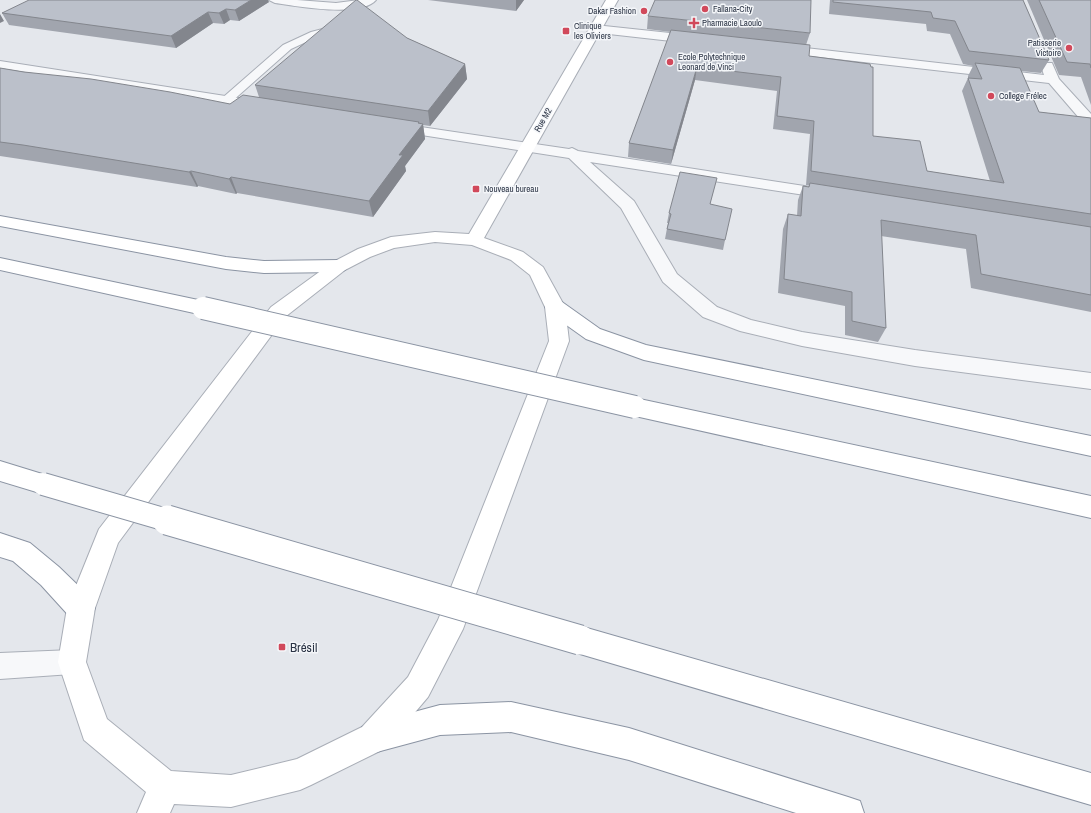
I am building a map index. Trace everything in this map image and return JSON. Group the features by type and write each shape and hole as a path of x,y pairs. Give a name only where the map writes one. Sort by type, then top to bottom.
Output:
{"main road":[{"name":"Rue M2","path":"474,240 612,0"},
{"path":"0,221 226,263 264,267 339,266"},
{"path":"373,738 418,687 449,629 559,341 555,307 537,271 517,256 474,240 434,237 391,243 364,253 339,266 278,312 108,537 81,608 72,662 96,728 159,800 231,791 300,774 373,738 440,720 511,717 629,744 848,813"},
{"path":"0,264 203,308 635,407 1091,507"},
{"path":"555,307 593,334 644,352 1091,446"},
{"path":"0,471 1091,789"},
{"path":"0,545 21,551 50,576 81,608"}],"street":[{"path":"275,0 328,6 361,4 370,0"},
{"path":"595,28 713,42"},
{"path":"768,48 1052,80"},
{"path":"1040,51 1052,80 1091,123"},
{"path":"0,65 281,109"},
{"path":"381,125 527,146 843,196"},
{"path":"572,153 628,205 670,278 710,312 747,326 802,339 915,358 1091,381"}],"lane":[{"path":"226,100 287,47 314,34 334,29"},
{"path":"0,666 72,662"}],"building":[{"path":"29,0 251,0 235,10 226,9 219,13 208,12 171,36 2,13"},
{"path":"356,0 407,38 465,64 428,111 255,85"},
{"path":"655,0 811,0 810,33 648,16"},
{"path":"833,0 1023,0 1049,60 969,51 955,21 933,18 931,12 833,2"},
{"path":"1039,0 1091,0 1091,68 1090,64 1067,62"},
{"path":"671,30 810,45 809,56 870,64 871,67 873,67 873,136 920,141 927,171 1004,183 968,78 982,79 975,63 1020,68 1039,112 1091,118 1091,214 811,171 814,121 777,116 781,77 697,67 673,150 629,143"},
{"path":"0,68 91,79 230,104 243,95 419,122 418,123 423,124 399,155 403,155 369,201 231,177 229,179 191,171 189,172 0,142"},
{"path":"680,172 717,178 710,204 732,209 725,240 667,229 671,214 669,213"},
{"path":"810,183 1091,227 1091,295 981,274 976,235 881,220 886,328 852,321 852,292 784,279 788,214 801,216 803,186 809,187"}],"place":[{"name":"Fallana-City","path":"705,9"},
{"name":"Dakar Fashion","path":"644,11"},
{"name":"Pharmacie Laoulo","path":"694,23"},
{"name":"Clinique les Oliviers","path":"566,31"},
{"name":"Patisserie Victoire","path":"1069,48"},
{"name":"Ecole Polytechnique Leonard de Vinci","path":"670,62"},
{"name":"College Frélec","path":"991,96"},
{"name":"Nouveau bureau","path":"476,189"},
{"name":"Brésil","path":"282,647"}]}
